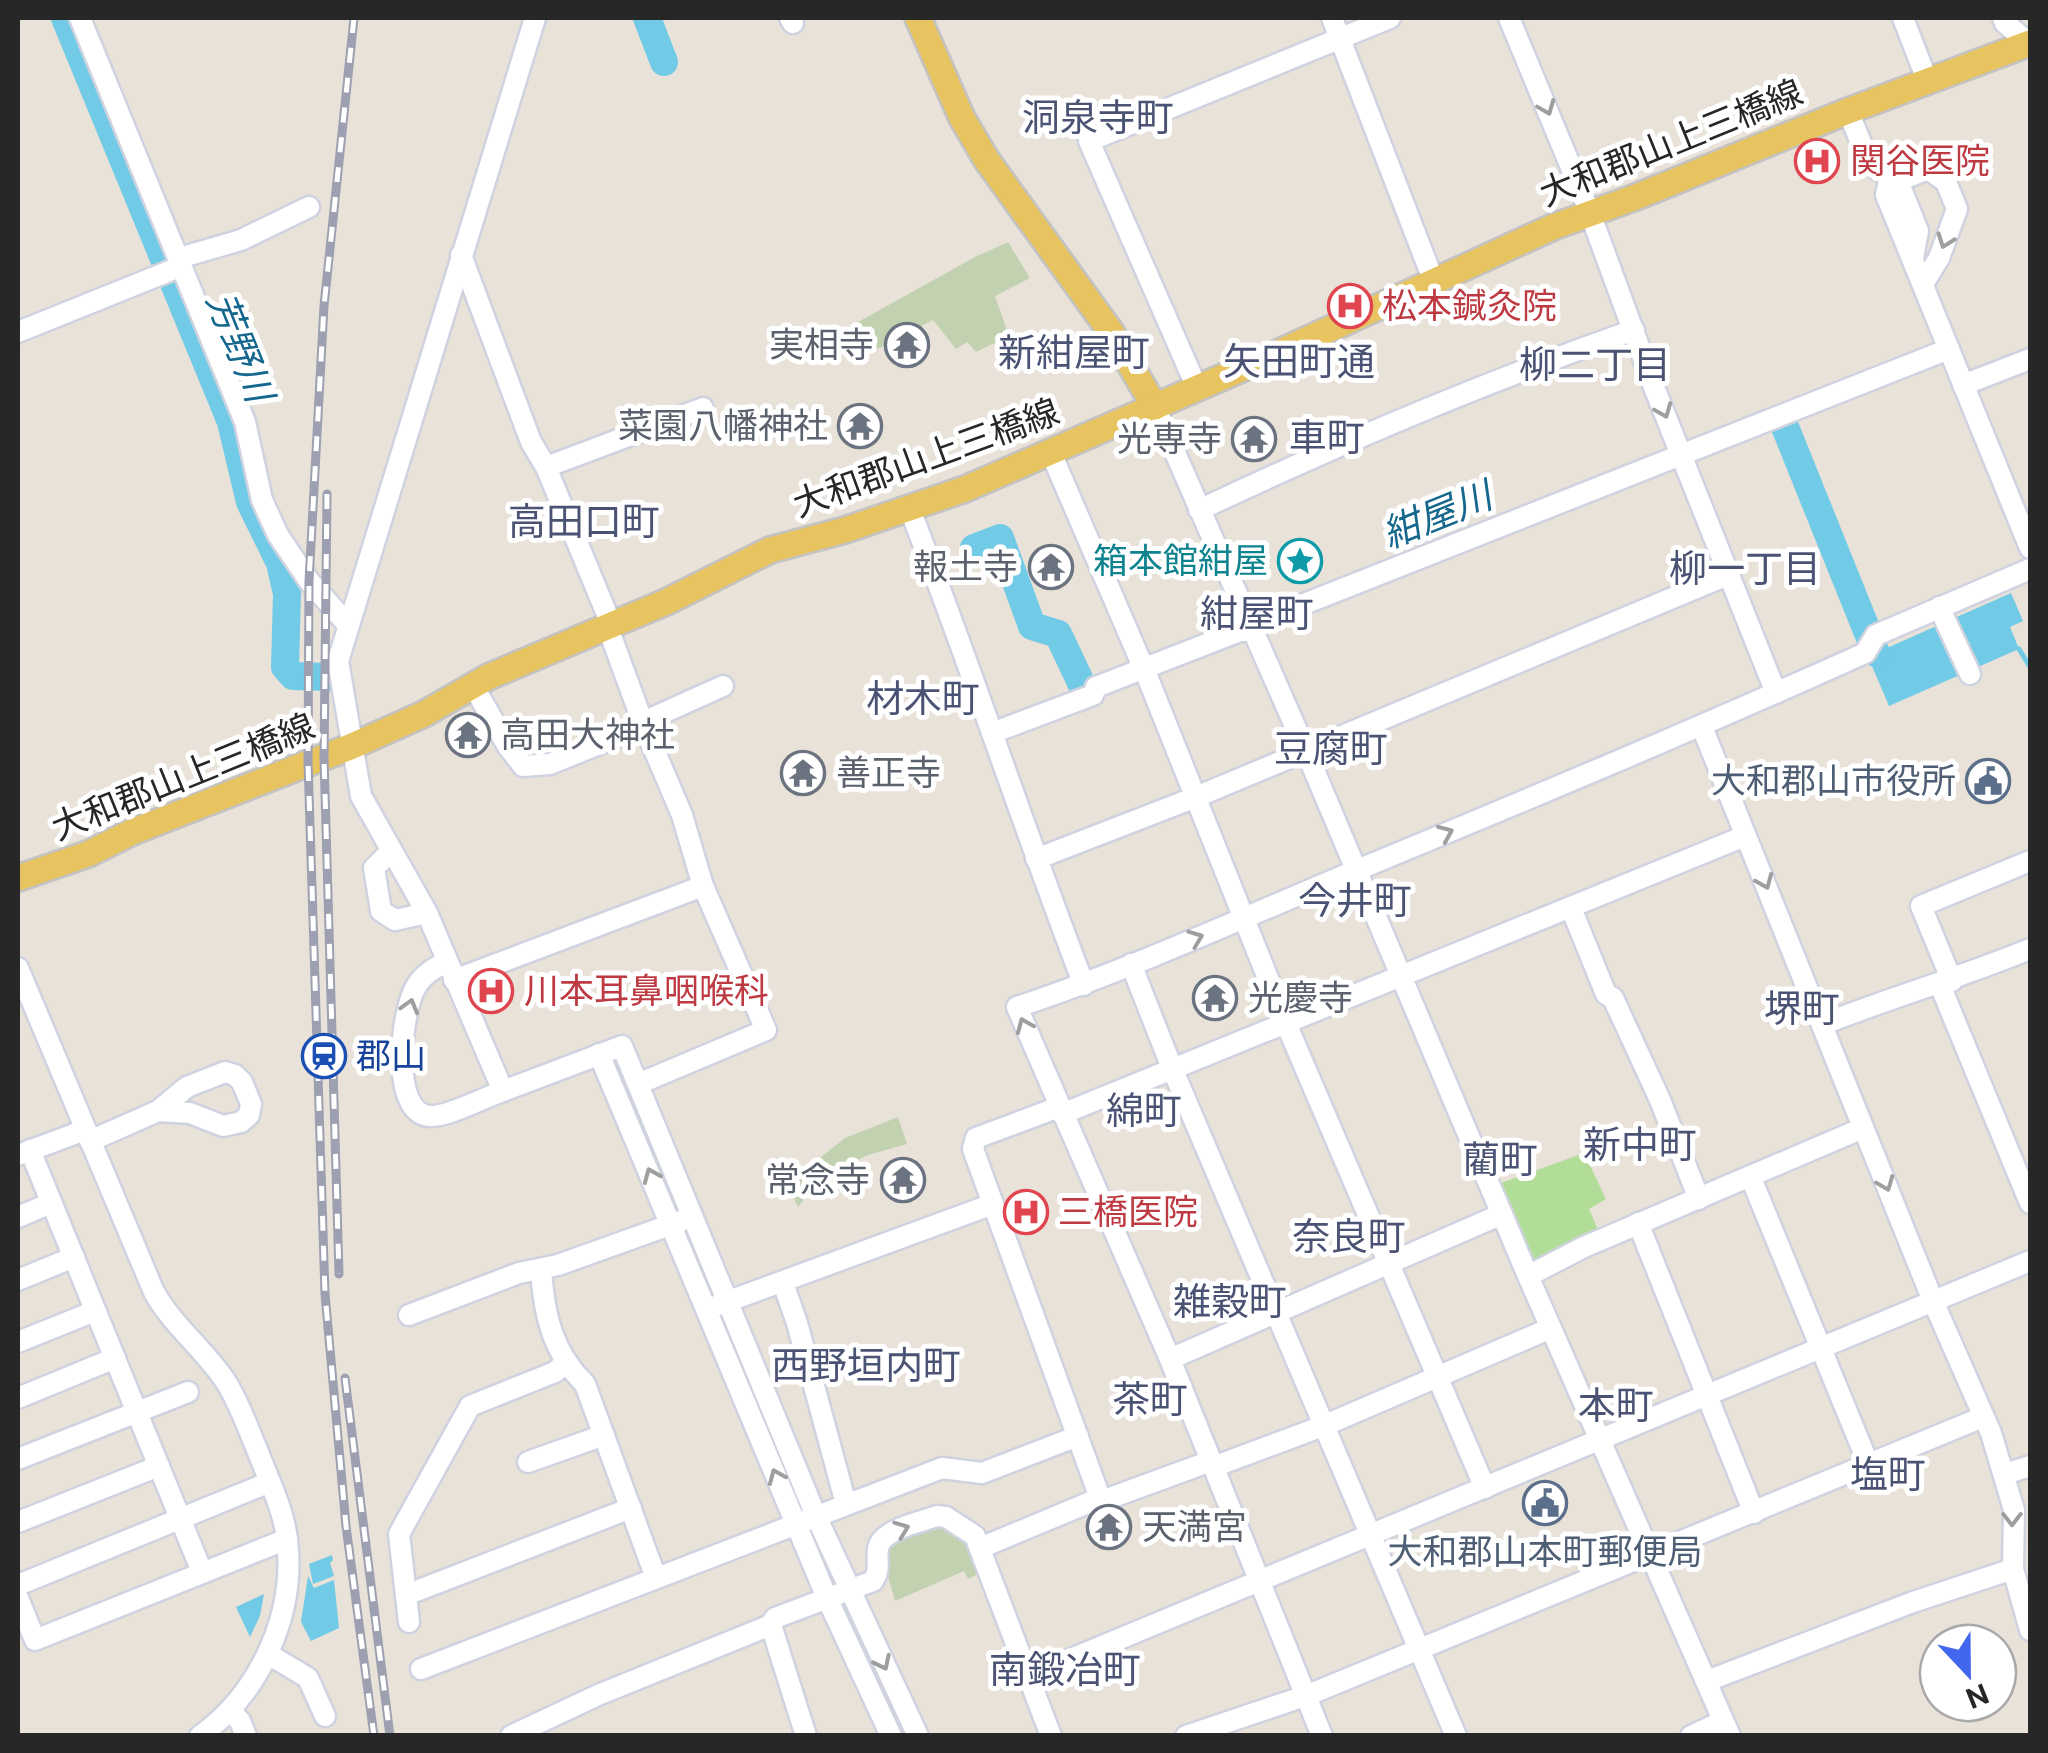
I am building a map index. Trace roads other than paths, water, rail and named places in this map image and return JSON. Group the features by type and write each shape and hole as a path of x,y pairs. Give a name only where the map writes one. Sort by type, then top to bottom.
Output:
{"main road":[{"path":"918,18 962,118 986,159 1111,332 1154,407"},
{"name":"大和郡山上三橋線","path":"18,878 88,854 132,832 350,747 488,677 666,602 770,550 909,508 1051,453 1521,240 1848,110 2030,44"}],"street":[{"path":"80,18 245,422 262,500 278,535 309,581 348,625"},
{"path":"502,1090 427,913 361,796 338,661 534,18"},
{"path":"1332,18 1434,282"},
{"path":"1197,388 1089,141 1390,18"},
{"path":"1510,18 1776,693"},
{"path":"1904,18 1927,80"},
{"path":"2004,18 2030,44"},
{"path":"1848,110 1870,164 1898,181"},
{"path":"1922,284 1939,258 1956,209 1946,182 1928,169 1888,185 1886,195 1913,259 1922,284 2030,548"},
{"path":"18,332 241,240 310,206"},
{"path":"462,255 530,442 546,467 611,624 644,724 682,814 703,886 766,1030 638,1084"},
{"path":"1198,510 1332,448 1554,358 1634,330"},
{"path":"992,733 1093,696 1096,687 1146,672 1240,631 1252,631 1261,621 1949,349"},
{"path":"1963,385 2030,359"},
{"path":"1154,407 1726,1728 1690,1736"},
{"path":"546,467 703,408"},
{"path":"1051,453 1485,1488"},
{"path":"909,508 960,636 1036,859 1084,985"},
{"path":"1322,1736 1170,1359 1016,1008 1245,920 1702,727 1939,608 2030,569"},
{"path":"1036,859 1196,797 1730,574"},
{"path":"1939,608 1970,674"},
{"path":"474,687 507,746 524,766 550,764 723,686"},
{"path":"1702,727 2005,1474 2014,1510 2012,1569 2030,1630"},
{"path":"1100,1498 992,1204 974,1149 976,1138 1172,1068 1745,836"},
{"path":"392,851 374,868 382,911 396,920 427,913"},
{"path":"2030,861 1921,906 1946,983 2030,1203"},
{"path":"703,886 450,971 434,967 411,996 405,1020 402,1081 408,1101 419,1113 436,1116 622,1046 682,1220 706,1310 806,1520 848,1590 918,1736"},
{"path":"1571,908 1606,994 1613,998 1660,1100 1698,1199"},
{"path":"1824,1024 1898,995 1946,983 2030,949"},
{"path":"1131,964 1456,1736"},
{"path":"18,968 154,1292 234,1396 270,1482 287,1539 288,1570 282,1610 268,1654 250,1686 200,1736"},
{"path":"599,1054 727,1301 806,1520 827,1598 891,1736"},
{"path":"158,1111 24,1153 52,1203 202,1572"},
{"path":"1528,1276 1638,1224 1863,1128"},
{"path":"1751,1178 1868,1463"},
{"path":"18,1217 52,1203"},
{"path":"706,1310 992,1204"},
{"path":"1170,1359 1502,1214"},
{"path":"409,1315 519,1273 682,1220"},
{"path":"1638,1224 1754,1512"},
{"path":"18,1280 74,1257"},
{"path":"1030,1676 2030,1261"},
{"path":"541,1269 543,1304 564,1364 585,1384 656,1578"},
{"path":"783,1283 846,1504"},
{"path":"18,1342 96,1311"},
{"path":"980,1548 1100,1498 1110,1498 1324,1426 1551,1328"},
{"path":"18,1398 115,1358"},
{"path":"410,1622 399,1534 470,1406 555,1372 564,1364"},
{"path":"18,1460 188,1392"},
{"path":"1186,1736 1308,1695 1983,1417"},
{"path":"528,1462 604,1434"},
{"path":"421,1669 942,1468 982,1472 1078,1436"},
{"path":"18,1522 159,1466"},
{"path":"2005,1474 2030,1466"},
{"path":"18,1585 270,1482"},
{"path":"406,1595 631,1508"},
{"path":"511,1736 598,1695 772,1624 775,1618 873,1582 879,1572 878,1545 884,1536 937,1516 969,1530 980,1548 1050,1736"},
{"path":"18,1598 35,1640 287,1539"},
{"path":"1707,1681 1913,1602 2012,1569"},
{"path":"772,1624 806,1736"},
{"path":"268,1654 308,1678 325,1716"},
{"path":"230,1710 246,1736"}],"water":[{"path":"2011,593 2023,621 2010,627 2019,649 1889,706 1871,655"},
{"path":"332,1555 334,1576 313,1584 309,1564"},
{"path":"308,1576 314,1588 334,1580 339,1628 311,1641 301,1622"},
{"path":"264,1594 260,1616 250,1637 236,1607"}],"waterway":[{"name":"芳野川","path":"65,18 231,422 250,502 280,563 287,594 285,667 293,676 330,677"},
{"name":"紺屋川","path":"647,18 664,62"},
{"name":"紺屋川","path":"1783,422 1876,653"},
{"name":"紺屋川","path":"974,548 1000,538 1032,626 1058,634 1084,689"},
{"path":"2019,649 2030,667"}],"railway":[{"path":"354,18 324,306 309,581 308,762 325,1294 346,1526 374,1736"},
{"path":"327,494 324,758 339,1274"},
{"path":"345,1378 390,1736"}],"place":[{"name":"関谷医院","path":"1817,161"},
{"name":"松本鍼灸院","path":"1350,306"},
{"name":"実相寺","path":"907,345"},
{"name":"菜園八幡神社","path":"860,426"},
{"name":"光専寺","path":"1254,439"},
{"name":"箱本館紺屋","path":"1300,561"},
{"name":"報土寺","path":"1051,567"},
{"name":"高田大神社","path":"468,735"},
{"name":"善正寺","path":"803,773"},
{"name":"大和郡山市役所","path":"1988,781"},
{"name":"川本耳鼻咽喉科","path":"491,991"},
{"name":"光慶寺","path":"1215,998"},
{"name":"郡山","path":"324,1056"},
{"name":"常念寺","path":"903,1180"},
{"name":"三橋医院","path":"1026,1212"},
{"name":"大和郡山本町郵便局","path":"1545,1503"},
{"name":"天満宮","path":"1109,1527"}],"district":[{"name":"洞泉寺町","path":"1098,118"},
{"name":"新紺屋町","path":"1074,353"},
{"name":"矢田町通","path":"1299,362"},
{"name":"柳二丁目","path":"1595,365"},
{"name":"車町","path":"1327,438"},
{"name":"高田口町","path":"584,522"},
{"name":"柳一丁目","path":"1745,569"},
{"name":"紺屋町","path":"1257,614"},
{"name":"材木町","path":"923,699"},
{"name":"豆腐町","path":"1331,749"},
{"name":"今井町","path":"1355,901"},
{"name":"堺町","path":"1802,1009"},
{"name":"綿町","path":"1144,1111"},
{"name":"新中町","path":"1640,1145"},
{"name":"藺町","path":"1500,1160"},
{"name":"奈良町","path":"1349,1237"},
{"name":"雑穀町","path":"1230,1302"},
{"name":"西野垣内町","path":"866,1366"},
{"name":"茶町","path":"1150,1400"},
{"name":"本町","path":"1616,1406"},
{"name":"塩町","path":"1888,1475"},
{"name":"南鍛冶町","path":"1065,1670"}]}
